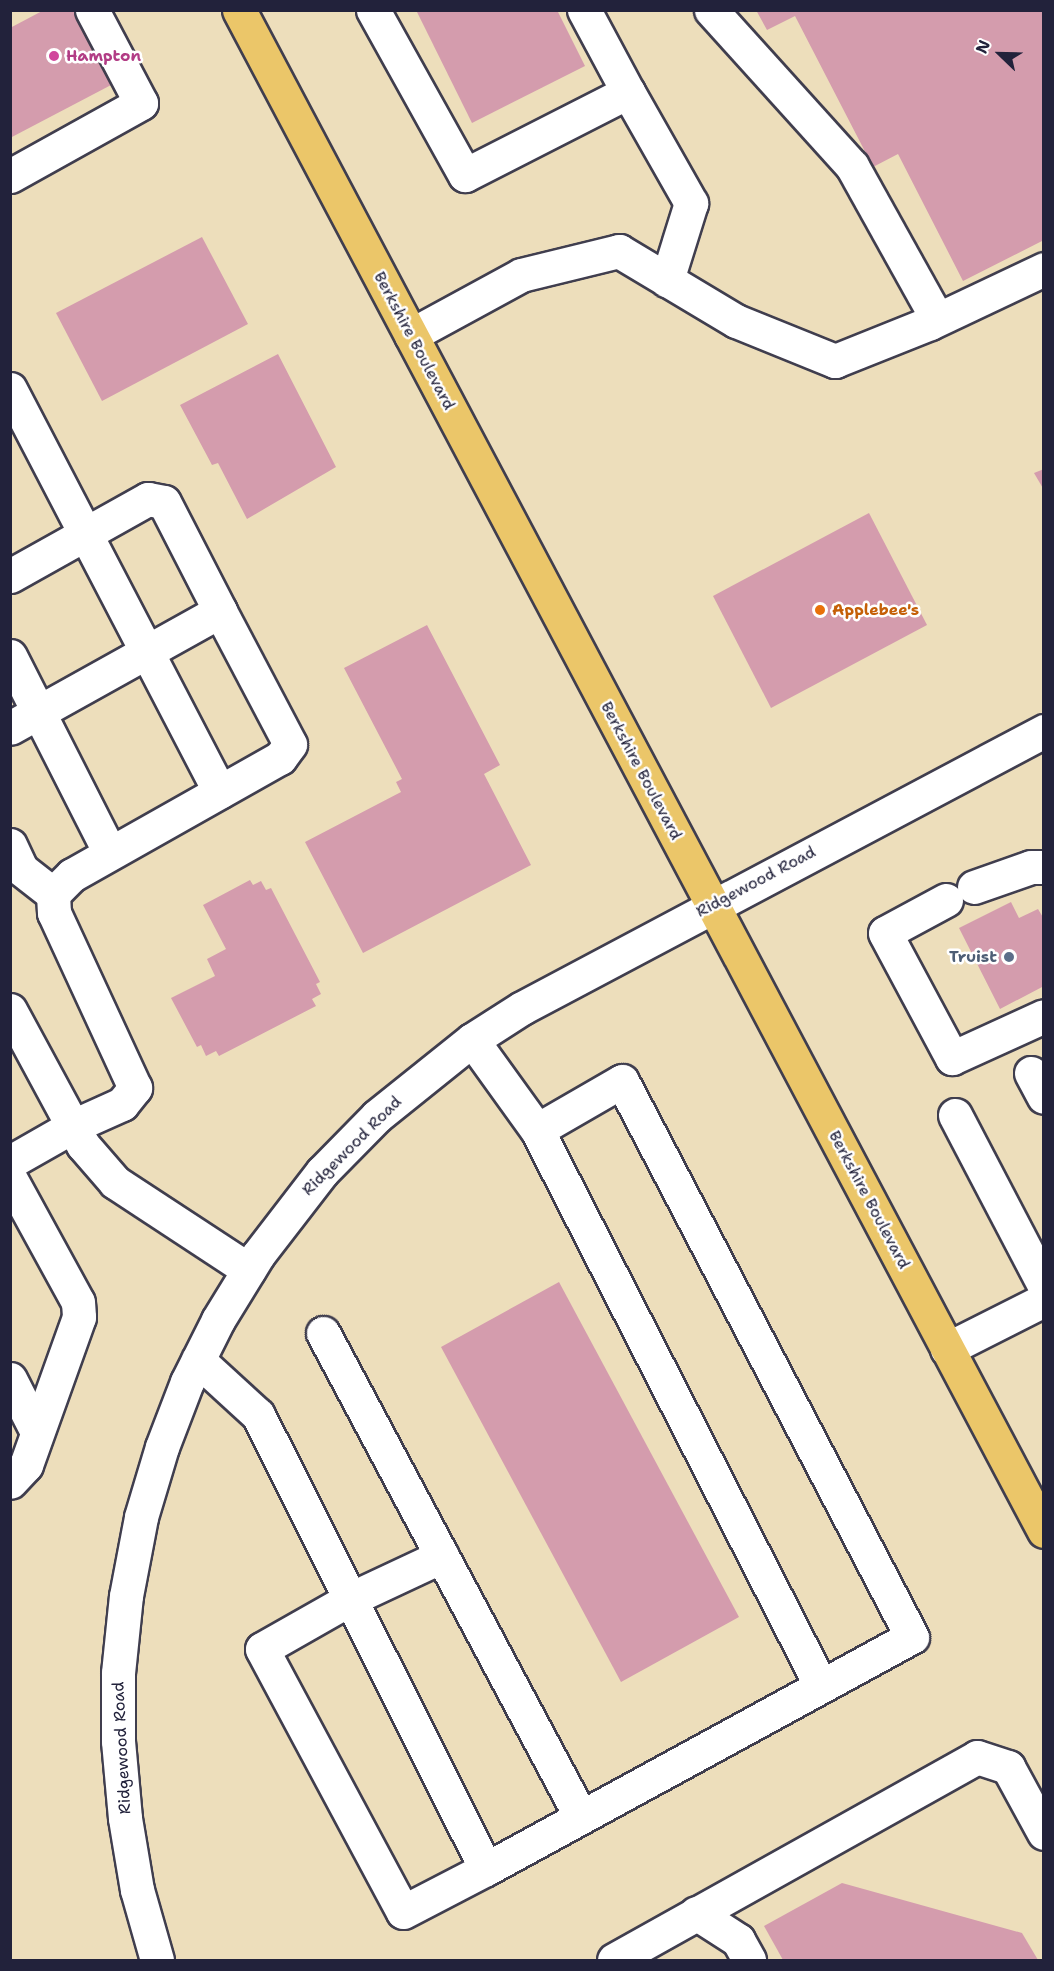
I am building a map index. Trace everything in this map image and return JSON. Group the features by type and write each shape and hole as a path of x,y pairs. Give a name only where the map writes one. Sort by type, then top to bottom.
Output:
{"main road":[{"name":"Berkshire Boulevard","path":"239,10 1044,1531"}],"street":[{"path":"10,176 141,104 92,10"},
{"path":"373,10 465,175 628,92"},
{"path":"584,10 691,203 667,280"},
{"path":"711,10 852,166 937,319"},
{"path":"411,335 521,275 619,251 736,321 835,361 937,319 1044,269"},
{"path":"10,390 149,650 220,792"},
{"path":"10,576 148,499 164,502 290,744 280,758 72,875 53,894 54,913 135,1088 122,1104 73,1126 10,1162"},
{"path":"10,728 220,611"},
{"path":"10,656 110,853"},
{"name":"Ridgewood Road","path":"157,1960 137,1890 125,1818 118,1741 118,1673 126,1596 141,1517 162,1447 198,1360 249,1270 298,1201 377,1116 472,1040 522,1008 1044,731"},
{"path":"10,845 21,869 53,894"},
{"path":"1044,867 1030,867 960,893 885,933 952,1058 1044,1016"},
{"path":"10,1010 73,1126 115,1182 249,1270"},
{"path":"472,1040 537,1130 821,1686"},
{"path":"442,1556 350,1599 262,1649 403,1912 912,1637 622,1081 537,1130"},
{"path":"955,1115 1044,1285"},
{"path":"10,1178 78,1302 79,1317 26,1465 10,1482"},
{"path":"947,1350 1044,1300"},
{"path":"323,1333 581,1817"},
{"path":"198,1360 258,1415 486,1869"},
{"path":"10,1379 37,1432"},
{"path":"614,1960 977,1757 1008,1767 1044,1833"},
{"path":"696,1913 738,1940 749,1960"}],"building":[{"name":"Hampton","path":"44,10 74,10 113,84 10,138 10,28"},
{"path":"416,10 557,10 585,66 472,123"},
{"path":"756,10 1044,10 1044,240 963,281 898,154 873,167 795,16 767,30"},
{"path":"202,237 248,324 102,401 56,313"},
{"path":"278,354 336,467 247,519 218,463 212,465 180,405"},
{"path":"1044,469 1044,490 1034,473"},
{"name":"Applebee's","path":"869,513 927,625 771,708 713,596"},
{"path":"427,625 500,765 484,774 531,865 363,953 305,842 401,792 396,782 402,779 344,668"},
{"path":"250,880 253,885 261,881 266,890 271,888 320,982 316,984 321,994 312,999 316,1006 219,1056 216,1051 206,1056 201,1045 197,1047 171,998 215,976 207,959 226,949 203,905"},
{"name":"Truist","path":"1011,902 1019,918 1038,909 1044,919 1044,986 1000,1009 959,928"},
{"path":"559,1282 739,1617 621,1682 441,1347"},
{"path":"842,1883 1022,1933 1038,1960 783,1960 764,1926"}],"place":[{"name":"Hampton","path":"54,56"},
{"name":"Applebee's","path":"820,610"},
{"name":"Truist","path":"1009,957"}]}
